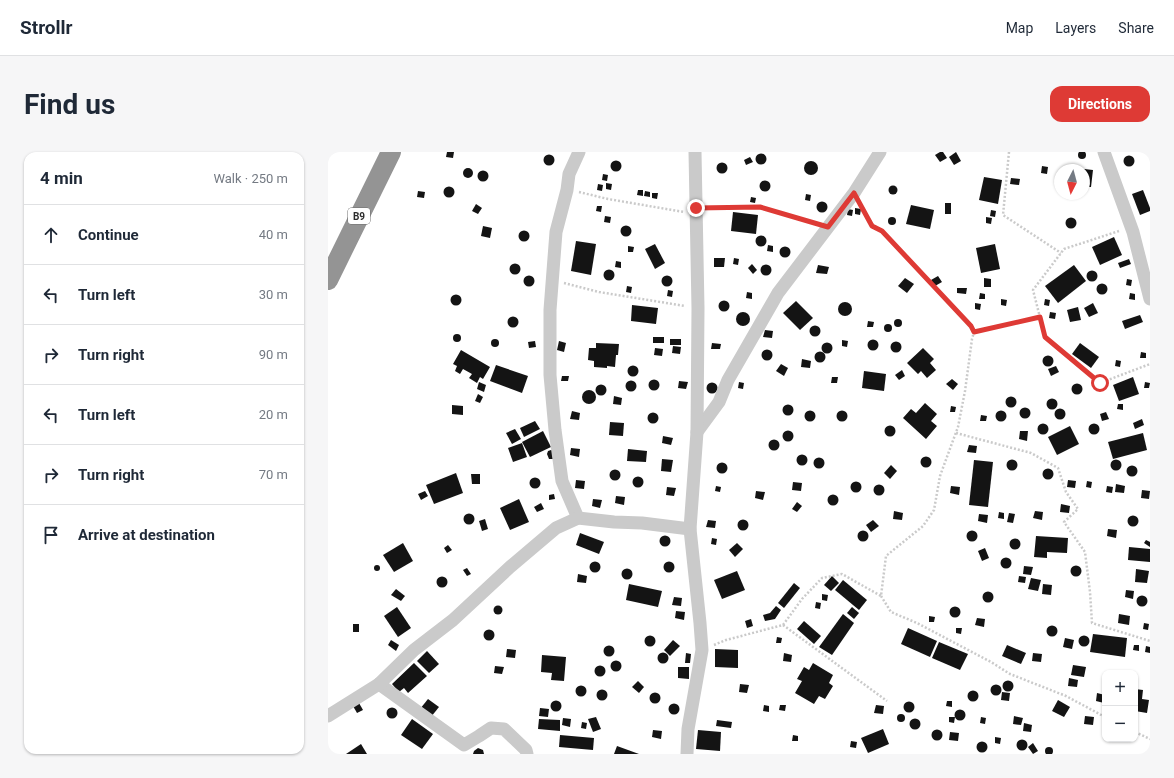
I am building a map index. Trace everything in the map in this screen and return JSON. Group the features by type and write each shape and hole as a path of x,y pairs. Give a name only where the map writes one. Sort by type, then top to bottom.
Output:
{"highway":[{"name":"B9","path":"328,280 391,152"}],"street":[{"path":"578,518 562,481 555,430 550,375 550,310 556,232 567,190 569,174 579,152"},
{"path":"687,754 688,729 702,650 690,529 697,432 698,308 695,152"},
{"path":"697,432 719,402 728,380 778,293 854,193 880,152"},
{"path":"1104,152 1131,228 1150,299"},
{"path":"328,716 379,684 414,650 453,620 510,567 556,528 578,518 642,523 690,529"},
{"path":"379,684 464,745 491,728 504,729 526,750 527,754"}],"path":[{"path":"1009,152 1003,215 1061,253"},
{"path":"567,190 608,199 696,211 760,207 828,227"},
{"path":"854,193 872,226 882,231 914,264 971,326 974,332 958,427 940,476 934,510 923,526 886,556 881,596"},
{"path":"1131,228 1064,249 1033,290 1045,337 1100,383 1150,364"},
{"path":"552,280 599,292 698,308"},
{"path":"974,332 1040,317"},
{"path":"956,433 1031,453 1058,468 1066,492 1078,509 1064,522 1085,552 1092,624 1150,640"},
{"path":"702,650 726,640 783,625 802,599 822,578 842,574 881,596 890,612 917,623 991,662 1010,674 1066,696 1102,715"},
{"path":"783,625 887,701"},
{"path":"1138,733 1150,739"}],"building":[{"path":"1080,151 1084,151 1086,155 1084,159 1080,159 1078,157 1078,153"},
{"path":"447,152 454,152 453,158 446,157"},
{"path":"943,152 947,158 940,162 935,155"},
{"path":"956,152 961,161 954,165 949,157"},
{"path":"759,154 763,154 765,155 765,163 759,164 756,161 756,157"},
{"path":"547,155 551,155 553,156 553,164 547,165 544,162 544,158"},
{"path":"1127,156 1131,156 1133,157 1133,165 1127,166 1124,163 1124,159"},
{"path":"750,157 753,162 746,165 744,160"},
{"path":"614,161 618,161 620,162 620,170 614,171 611,168 611,164"},
{"path":"808,161 814,161 818,165 818,171 814,175 808,175 804,171 804,165"},
{"path":"720,163 724,163 726,164 726,172 720,173 717,170 717,166"},
{"path":"1042,166 1048,167 1047,174 1041,173"},
{"path":"466,168 470,168 472,169 472,177 466,178 463,175 463,171"},
{"path":"1090,170 1093,170 1090,187"},
{"path":"481,171 485,171 487,172 487,180 481,181 478,178 478,174"},
{"path":"603,174 608,175 607,181 602,180"},
{"path":"984,177 1002,180 998,204 979,200"},
{"path":"1011,178 1020,179 1019,185 1010,184"},
{"path":"763,181 767,181 769,182 769,190 763,191 760,188 760,184"},
{"path":"606,183 612,184 611,190 606,189"},
{"path":"598,184 603,185 602,191 597,190"},
{"path":"891,186 895,186 897,190 895,194 891,194 889,192 889,188"},
{"path":"447,187 451,187 453,188 453,196 447,197 444,194 444,190"},
{"path":"638,190 643,190 643,196 637,195"},
{"path":"1143,190 1150,211 1140,215 1132,194"},
{"path":"418,191 425,192 424,198 417,197"},
{"path":"645,191 650,192 650,197 644,196"},
{"path":"652,193 658,193 657,199 652,198"},
{"path":"806,194 811,195 810,201 805,200"},
{"path":"751,197 756,198 755,203 750,202"},
{"path":"820,202 824,202 826,203 826,211 820,212 817,209 817,205"},
{"path":"945,203 951,203 951,214 945,214"},
{"path":"476,204 482,208 478,214 472,211"},
{"path":"911,205 934,210 930,229 906,224"},
{"path":"597,206 602,206 601,212 596,211"},
{"path":"855,208 861,209 860,215 855,214"},
{"path":"848,209 853,210 852,216 847,215"},
{"path":"991,210 996,211 995,217 990,216"},
{"path":"733,212 758,215 756,234 731,231"},
{"path":"605,216 611,217 610,223 604,222"},
{"path":"892,217 895,218 895,224 892,225 889,224 888,221 889,218"},
{"path":"986,217 992,218 991,224 986,223"},
{"path":"1069,218 1073,218 1075,219 1075,227 1069,228 1066,225 1066,221"},
{"path":"483,226 492,228 490,238 481,236"},
{"path":"624,226 628,226 630,227 630,235 624,236 621,233 621,229"},
{"path":"522,231 526,231 528,232 528,240 522,241 519,238 519,234"},
{"path":"759,236 763,236 765,237 765,245 759,246 756,243 756,239"},
{"path":"1114,237 1122,255 1100,265 1092,247"},
{"path":"576,241 596,244 591,275 571,271"},
{"path":"655,244 665,263 655,269 645,249"},
{"path":"995,244 1000,269 981,273 976,248"},
{"path":"768,245 773,246 773,252 767,251"},
{"path":"628,246 634,247 633,252 628,252"},
{"path":"783,247 787,247 789,248 789,256 783,257 780,254 780,250"},
{"path":"714,258 725,258 724,267 714,267"},
{"path":"734,258 739,259 738,265 733,264"},
{"path":"1129,259 1131,264 1120,268 1118,263"},
{"path":"616,261 621,262 621,268 615,267"},
{"path":"513,264 517,264 519,265 519,273 513,274 510,271 510,267"},
{"path":"752,264 757,270 753,274 748,268"},
{"path":"764,265 768,265 770,266 770,274 764,275 761,272 761,268"},
{"path":"818,265 829,267 827,274 816,273"},
{"path":"1074,265 1086,281 1058,303 1045,286"},
{"path":"607,270 611,270 613,271 613,279 607,280 604,277 604,273"},
{"path":"1090,271 1094,271 1096,272 1096,280 1090,281 1087,278 1087,274"},
{"path":"527,276 531,276 533,277 533,285 527,286 524,283 524,279"},
{"path":"665,276 669,276 671,277 671,285 665,286 662,283 662,279"},
{"path":"938,276 942,282 935,286 931,280"},
{"path":"905,278 914,284 907,293 898,286"},
{"path":"984,278 991,279 991,287 984,287"},
{"path":"1127,279 1132,280 1131,286 1126,285"},
{"path":"1100,284 1104,284 1106,285 1106,293 1100,294 1097,291 1097,287"},
{"path":"627,286 632,287 631,293 626,292"},
{"path":"957,288 967,288 966,294 957,293"},
{"path":"668,290 673,291 672,297 667,296"},
{"path":"747,292 752,293 752,299 746,298"},
{"path":"980,293 985,294 985,299 979,299"},
{"path":"1130,293 1135,294 1135,300 1129,299"},
{"path":"454,295 458,295 460,296 460,304 454,305 451,302 451,298"},
{"path":"1001,299 1007,300 1006,306 1001,305"},
{"path":"1045,299 1050,300 1049,306 1044,305"},
{"path":"722,301 726,301 728,302 728,310 722,311 719,308 719,304"},
{"path":"796,301 813,318 800,330 783,313"},
{"path":"842,302 848,302 852,306 852,312 848,316 842,316 838,312 838,306"},
{"path":"975,303 981,304 980,310 975,309"},
{"path":"1093,303 1098,313 1089,317 1084,308"},
{"path":"632,305 658,308 656,324 631,321"},
{"path":"1078,307 1081,320 1070,322 1067,310"},
{"path":"740,312 746,312 750,316 750,322 746,326 740,326 736,322 736,316"},
{"path":"1050,312 1056,313 1055,319 1049,318"},
{"path":"1140,315 1143,322 1125,329 1122,321"},
{"path":"511,317 515,317 517,318 517,326 511,327 508,324 508,320"},
{"path":"896,319 900,319 902,323 900,327 896,327 894,325 894,321"},
{"path":"868,321 874,322 873,327 867,327"},
{"path":"886,324 890,324 892,328 890,332 886,332 884,330 884,326"},
{"path":"813,326 817,326 819,327 819,335 813,336 810,333 810,329"},
{"path":"765,330 773,331 772,338 763,337"},
{"path":"455,334 459,334 461,338 459,342 455,342 453,340 453,336"},
{"path":"653,337 664,337 664,343 653,343"},
{"path":"493,339 497,339 499,343 497,347 493,347 491,345 491,341"},
{"path":"670,339 681,339 681,345 670,345"},
{"path":"842,340 848,341 847,347 842,346"},
{"path":"871,340 875,340 877,341 877,349 871,350 868,347 868,343"},
{"path":"535,341 536,347 529,348 528,342"},
{"path":"559,341 566,343 564,352 557,350"},
{"path":"894,342 898,342 900,343 900,351 894,352 891,349 891,345"},
{"path":"596,343 619,344 615,367 594,367 594,361 588,360 589,348 596,348"},
{"path":"712,343 721,344 720,349 711,349"},
{"path":"825,343 829,343 831,344 831,352 825,353 822,350 822,346"},
{"path":"1080,343 1099,357 1091,368 1072,354"},
{"path":"673,346 681,347 680,354 672,353"},
{"path":"655,348 663,349 662,356 654,355"},
{"path":"923,348 934,359 930,363 936,370 927,378 921,371 918,374 907,363"},
{"path":"461,350 490,367 483,379 480,377 477,383 469,378 472,374 463,369 460,374 455,371 457,366 453,364"},
{"path":"765,350 769,350 771,351 771,359 765,360 762,357 762,353"},
{"path":"818,352 822,352 824,353 824,361 818,362 815,359 815,355"},
{"path":"1141,352 1146,353 1146,358 1140,358"},
{"path":"1046,356 1050,356 1052,357 1052,365 1046,366 1043,363 1043,359"},
{"path":"802,359 811,361 810,368 801,367"},
{"path":"1116,360 1121,361 1120,367 1115,366"},
{"path":"781,364 788,368 784,376 776,371"},
{"path":"496,365 528,376 522,393 490,381"},
{"path":"631,366 635,366 637,367 637,375 631,376 628,373 628,369"},
{"path":"1056,366 1059,372 1051,376 1048,369"},
{"path":"902,370 905,376 899,380 895,375"},
{"path":"864,371 886,374 884,391 862,388"},
{"path":"562,376 569,376 568,381 561,381"},
{"path":"832,377 838,377 837,383 831,383"},
{"path":"1133,377 1139,394 1119,401 1113,385"},
{"path":"952,379 958,384 953,390 946,384"},
{"path":"652,380 656,380 658,381 658,389 652,390 649,387 649,383"},
{"path":"629,381 633,381 635,382 635,390 629,391 626,388 626,384"},
{"path":"679,381 688,382 686,389 678,388"},
{"path":"479,382 486,385 484,392 477,389"},
{"path":"739,382 744,383 743,389 738,388"},
{"path":"1145,382 1150,383 1149,388 1144,388"},
{"path":"710,383 714,383 716,384 716,392 710,393 707,390 707,386"},
{"path":"1075,384 1079,384 1081,385 1081,393 1075,394 1072,391 1072,387"},
{"path":"599,385 603,385 605,386 605,394 599,395 596,392 596,388"},
{"path":"586,390 592,390 596,394 596,400 592,404 586,404 582,400 582,394"},
{"path":"478,394 483,397 480,403 475,401"},
{"path":"614,396 622,398 621,405 613,404"},
{"path":"1009,397 1013,397 1015,398 1015,406 1009,407 1006,404 1006,400"},
{"path":"1050,399 1054,399 1056,400 1056,408 1050,409 1047,406 1047,402"},
{"path":"925,403 937,414 931,421 937,426 926,439 903,418 911,409 916,413"},
{"path":"1118,404 1123,404 1123,410 1117,409"},
{"path":"452,405 463,406 463,415 452,414"},
{"path":"786,405 790,405 792,406 792,414 786,415 783,412 783,408"},
{"path":"951,406 956,407 955,412 950,412"},
{"path":"1023,408 1027,408 1029,409 1029,417 1023,418 1020,415 1020,411"},
{"path":"1058,409 1062,409 1064,410 1064,418 1058,419 1055,416 1055,412"},
{"path":"572,411 580,413 579,420 570,419"},
{"path":"808,411 812,411 814,412 814,420 808,421 805,418 805,414"},
{"path":"840,411 844,411 846,412 846,420 840,421 837,418 837,414"},
{"path":"999,411 1003,411 1005,412 1005,420 999,421 996,418 996,414"},
{"path":"1106,412 1109,419 1102,421 1100,414"},
{"path":"651,413 655,413 657,414 657,422 651,423 648,420 648,416"},
{"path":"981,415 987,416 986,421 980,421"},
{"path":"1142,419 1144,425 1135,429 1133,423"},
{"path":"535,421 540,429 524,437 520,428"},
{"path":"610,422 624,423 623,436 609,435"},
{"path":"1041,424 1045,424 1047,425 1047,433 1041,434 1038,431 1038,427"},
{"path":"1092,424 1096,424 1098,425 1098,433 1092,434 1089,431 1089,427"},
{"path":"888,426 892,426 894,427 894,435 888,436 885,433 885,429"},
{"path":"1070,426 1079,444 1057,455 1048,437"},
{"path":"515,429 521,439 512,444 506,433"},
{"path":"543,431 551,447 530,457 522,442"},
{"path":"786,431 790,431 792,432 792,440 786,441 783,438 783,434"},
{"path":"1020,431 1028,431 1027,441 1019,439"},
{"path":"1143,433 1147,450 1113,459 1108,442"},
{"path":"663,436 673,438 671,445 662,443"},
{"path":"772,440 776,440 778,441 778,449 772,450 769,447 769,443"},
{"path":"522,443 527,457 513,462 508,448"},
{"path":"969,445 977,446 976,453 967,452"},
{"path":"571,448 580,449 579,457 570,455"},
{"path":"628,449 647,451 646,462 627,461"},
{"path":"548,451 554,451 554,459 549,459 547,454"},
{"path":"800,455 804,455 806,456 806,464 800,465 797,462 797,458"},
{"path":"924,457 928,457 930,458 930,466 924,467 921,464 921,460"},
{"path":"817,458 821,458 823,459 823,467 817,468 814,465 814,461"},
{"path":"662,459 673,460 671,472 661,471"},
{"path":"974,460 993,462 988,507 969,505"},
{"path":"1010,460 1014,460 1016,461 1016,469 1010,470 1007,467 1007,463"},
{"path":"1114,460 1118,460 1120,461 1120,469 1114,470 1111,467 1111,463"},
{"path":"720,463 724,463 726,464 726,472 720,473 717,470 717,466"},
{"path":"891,465 897,471 890,479 884,473"},
{"path":"1130,466 1134,466 1136,467 1136,475 1130,476 1127,473 1127,469"},
{"path":"1046,469 1050,469 1052,470 1052,478 1046,479 1043,476 1043,472"},
{"path":"613,470 617,470 619,471 619,479 613,480 610,477 610,473"},
{"path":"456,473 463,493 434,504 426,485"},
{"path":"471,474 480,474 480,484 472,484"},
{"path":"636,477 640,477 642,478 642,486 636,487 633,484 633,480"},
{"path":"533,478 537,478 539,479 539,487 533,488 530,485 530,481"},
{"path":"576,480 585,481 584,489 575,488"},
{"path":"1068,480 1076,481 1075,488 1067,487"},
{"path":"1087,481 1092,482 1091,488 1086,487"},
{"path":"793,482 802,483 801,491 792,490"},
{"path":"854,482 858,482 860,483 860,491 854,492 851,489 851,485"},
{"path":"1116,484 1125,486 1124,493 1115,492"},
{"path":"877,485 881,485 883,486 883,494 877,495 874,492 874,488"},
{"path":"716,486 721,487 720,492 715,491"},
{"path":"951,486 960,487 959,495 950,493"},
{"path":"1107,486 1113,487 1112,493 1106,492"},
{"path":"667,487 676,488 674,496 666,495"},
{"path":"1142,490 1150,491 1149,499 1141,498"},
{"path":"425,491 428,496 421,500 418,494"},
{"path":"756,491 765,492 763,500 755,498"},
{"path":"554,494 555,499 549,500 549,495"},
{"path":"831,495 835,495 837,496 837,504 831,505 828,502 828,498"},
{"path":"616,496 625,497 624,505 615,503"},
{"path":"519,499 529,522 510,530 500,508"},
{"path":"593,499 602,500 600,508 592,506"},
{"path":"797,502 802,506 797,512 792,509"},
{"path":"541,503 544,509 537,512 534,507"},
{"path":"1061,504 1070,506 1069,513 1060,512"},
{"path":"894,511 903,513 902,520 893,519"},
{"path":"1035,511 1043,512 1042,520 1033,518"},
{"path":"999,512 1004,513 1004,519 998,518"},
{"path":"1009,513 1015,514 1013,523 1007,522"},
{"path":"467,514 471,514 473,515 473,523 467,524 464,521 464,517"},
{"path":"979,514 988,515 987,523 978,521"},
{"path":"1131,516 1135,516 1137,517 1137,525 1131,526 1128,523 1128,519"},
{"path":"485,519 488,529 482,531 479,521"},
{"path":"708,520 716,521 715,528 706,527"},
{"path":"741,520 745,520 747,521 747,529 741,530 738,527 738,523"},
{"path":"873,520 879,526 871,532 866,525"},
{"path":"1108,529 1117,530 1116,538 1107,536"},
{"path":"861,531 865,531 867,532 867,540 861,541 858,538 858,534"},
{"path":"970,531 974,531 976,532 976,540 970,541 967,538 967,534"},
{"path":"580,533 604,542 599,554 576,545"},
{"path":"663,536 667,536 669,537 669,545 663,546 660,543 660,539"},
{"path":"1036,536 1068,538 1067,553 1047,552 1047,558 1034,557"},
{"path":"712,538 717,539 716,545 711,544"},
{"path":"1013,539 1017,539 1019,540 1019,548 1013,549 1010,546 1010,542"},
{"path":"1146,540 1150,542 1150,547 1144,543"},
{"path":"403,543 413,561 394,572 383,555"},
{"path":"737,543 743,549 735,557 729,550"},
{"path":"448,545 452,550 447,553 444,548"},
{"path":"1129,547 1150,549 1150,562 1128,560"},
{"path":"985,548 989,558 982,561 978,551"},
{"path":"1004,558 1008,558 1010,559 1010,567 1004,568 1001,565 1001,561"},
{"path":"593,562 597,562 599,563 599,571 593,572 590,569 590,565"},
{"path":"667,562 671,562 673,563 673,571 667,572 664,569 664,565"},
{"path":"377,565 380,568 377,571 374,568"},
{"path":"1024,566 1033,567 1031,575 1023,574"},
{"path":"1074,566 1078,566 1080,567 1080,575 1074,576 1071,573 1071,569"},
{"path":"467,568 471,574 467,576 463,570"},
{"path":"625,569 629,569 631,570 631,578 625,579 622,576 622,572"},
{"path":"1136,569 1149,571 1147,583 1135,582"},
{"path":"737,571 745,590 722,599 714,580"},
{"path":"578,574 587,576 586,583 577,582"},
{"path":"832,576 839,583 831,591 824,585"},
{"path":"1019,576 1026,577 1025,583 1018,582"},
{"path":"440,577 444,577 446,578 446,586 440,587 437,584 437,580"},
{"path":"1031,578 1041,580 1038,591 1028,589"},
{"path":"843,580 867,600 859,610 835,590"},
{"path":"794,583 800,588 784,608 778,603"},
{"path":"629,584 662,591 658,607 626,600"},
{"path":"1043,584 1052,585 1051,595 1042,594"},
{"path":"396,589 405,596 401,601 391,595"},
{"path":"1126,590 1134,591 1133,599 1125,597"},
{"path":"986,592 990,592 992,593 992,601 986,602 983,599 983,595"},
{"path":"822,594 828,595 827,601 822,600"},
{"path":"1140,596 1144,596 1146,597 1146,605 1140,606 1137,603 1137,599"},
{"path":"674,597 682,598 681,606 672,605"},
{"path":"816,602 821,603 820,609 815,608"},
{"path":"498,605 503,610 498,615 493,610"},
{"path":"776,606 781,610 775,619 765,621 763,615 770,613"},
{"path":"397,607 411,628 398,637 384,616"},
{"path":"852,607 859,613 854,619 847,613"},
{"path":"953,607 957,607 959,608 959,616 953,617 950,614 950,610"},
{"path":"676,611 685,612 684,620 675,618"},
{"path":"843,614 854,623 832,655 819,647"},
{"path":"1119,614 1130,616 1129,625 1118,623"},
{"path":"929,616 935,617 934,622 929,622"},
{"path":"977,618 985,619 984,627 975,625"},
{"path":"751,619 753,626 747,628 745,621"},
{"path":"804,621 821,636 814,644 797,629"},
{"path":"1144,623 1149,624 1148,630 1143,629"},
{"path":"353,624 359,624 359,632 353,632"},
{"path":"1050,626 1054,626 1056,627 1056,635 1050,636 1047,633 1047,629"},
{"path":"908,628 937,641 930,657 901,644"},
{"path":"956,628 962,628 961,634 956,633"},
{"path":"487,630 491,630 493,631 493,639 487,640 484,637 484,633"},
{"path":"1093,634 1127,638 1125,657 1090,652"},
{"path":"648,636 652,636 654,637 654,645 648,646 645,643 645,639"},
{"path":"1082,636 1086,636 1088,637 1088,645 1082,646 1079,643 1079,639"},
{"path":"777,637 782,638 781,643 776,643"},
{"path":"1065,638 1074,640 1072,649 1063,647"},
{"path":"391,640 399,645 396,651 388,645"},
{"path":"673,640 680,646 670,656 664,650"},
{"path":"939,642 968,654 960,670 932,658"},
{"path":"1007,645 1026,653 1021,664 1002,656"},
{"path":"1134,645 1139,645 1139,651 1133,650"},
{"path":"607,646 611,646 613,647 613,655 607,656 604,653 604,649"},
{"path":"1146,646 1150,647 1150,653 1145,652"},
{"path":"507,649 516,650 515,658 506,657"},
{"path":"715,649 738,650 738,668 715,667"},
{"path":"427,651 439,664 429,673 417,661"},
{"path":"661,653 665,653 667,654 667,662 661,663 658,660 658,656"},
{"path":"686,653 691,654 690,663 685,663"},
{"path":"784,653 792,655 791,662 783,661"},
{"path":"1033,653 1042,654 1041,662 1032,661"},
{"path":"542,655 566,657 564,681 551,680 552,673 541,672"},
{"path":"614,661 618,661 620,662 620,670 614,671 611,668 611,664"},
{"path":"414,663 427,676 408,693 404,688 399,692 392,684"},
{"path":"813,663 833,675 829,683 833,686 825,699 819,696 814,704 795,693 802,681 797,679 804,667 809,670"},
{"path":"1073,665 1086,667 1084,677 1071,675"},
{"path":"495,666 504,667 502,674 494,673"},
{"path":"598,666 602,666 604,667 604,675 598,676 595,673 595,669"},
{"path":"678,667 689,667 689,679 678,678"},
{"path":"1069,678 1078,680 1077,687 1068,686"},
{"path":"638,681 644,687 639,693 632,687"},
{"path":"1006,681 1010,681 1012,682 1012,690 1006,691 1003,688 1003,684"},
{"path":"740,684 749,685 747,693 739,692"},
{"path":"994,685 998,685 1000,686 1000,694 994,695 991,692 991,688"},
{"path":"579,686 583,686 585,687 585,695 579,696 576,693 576,689"},
{"path":"1138,689 1143,690 1142,699 1149,700 1147,713 1138,712"},
{"path":"600,690 604,690 606,691 606,699 600,700 597,697 597,693"},
{"path":"971,691 975,691 977,692 977,700 971,701 968,698 968,694"},
{"path":"1002,692 1010,693 1009,701 1001,700"},
{"path":"653,693 657,693 659,694 659,702 653,703 650,700 650,696"},
{"path":"1097,693 1102,694 1102,702 1096,701"},
{"path":"428,699 439,707 431,717 420,709"},
{"path":"1058,700 1070,707 1064,717 1052,711"},
{"path":"554,701 558,701 560,702 560,710 554,711 551,708 551,704"},
{"path":"947,701 952,701 952,707 946,706"},
{"path":"907,702 911,702 913,703 913,711 907,712 904,709 904,705"},
{"path":"359,703 363,710 357,713 353,706"},
{"path":"672,704 676,704 678,705 678,713 672,714 669,711 669,707"},
{"path":"764,705 769,706 769,712 763,711"},
{"path":"780,705 786,705 785,711 779,710"},
{"path":"876,705 884,706 883,714 874,713"},
{"path":"390,708 394,708 396,709 396,717 390,718 387,715 387,711"},
{"path":"540,708 549,709 548,717 539,716"},
{"path":"958,710 962,710 964,711 964,719 958,720 955,717 955,713"},
{"path":"901,714 904,715 904,721 901,722 898,721 897,718 898,715"},
{"path":"1014,716 1023,718 1021,725 1013,724"},
{"path":"1085,716 1094,717 1093,725 1084,724"},
{"path":"596,717 601,729 593,732 588,719"},
{"path":"949,717 955,717 954,723 949,722"},
{"path":"981,717 986,718 985,724 980,723"},
{"path":"563,718 571,719 570,727 562,725"},
{"path":"412,719 433,734 422,749 401,735"},
{"path":"539,719 560,720 560,731 538,729"},
{"path":"913,719 917,719 919,720 919,728 913,729 910,726 910,722"},
{"path":"717,720 732,722 731,728 716,726"},
{"path":"582,722 587,723 586,729 581,728"},
{"path":"1024,723 1032,725 1031,732 1023,731"},
{"path":"883,729 889,744 868,753 861,738"},
{"path":"653,730 662,731 661,739 652,737"},
{"path":"698,730 721,732 720,751 696,749"},
{"path":"935,730 939,730 941,731 941,739 935,740 932,737 932,733"},
{"path":"950,732 959,733 958,741 949,740"},
{"path":"560,735 594,738 593,750 559,747"},
{"path":"793,735 798,736 798,741 792,741"},
{"path":"995,737 1001,738 1000,744 995,743"},
{"path":"1020,740 1024,740 1026,741 1026,749 1020,750 1017,747 1017,743"},
{"path":"851,741 857,742 856,748 850,747"},
{"path":"980,742 984,742 986,743 986,751 980,752 977,749 977,745"},
{"path":"1033,743 1038,751 1033,754 1028,747"},
{"path":"361,744 367,754 346,754"},
{"path":"617,746 639,754 614,754"},
{"path":"1049,747 1052,748 1052,754 1049,755 1046,754 1045,751 1046,748"},
{"path":"478,748 483,750 484,754 473,754"}],"route":[{"path":"696,208 760,207 828,227 854,193 872,226 882,231 914,264 971,326 974,332 1040,317 1045,337 1100,383"}]}
